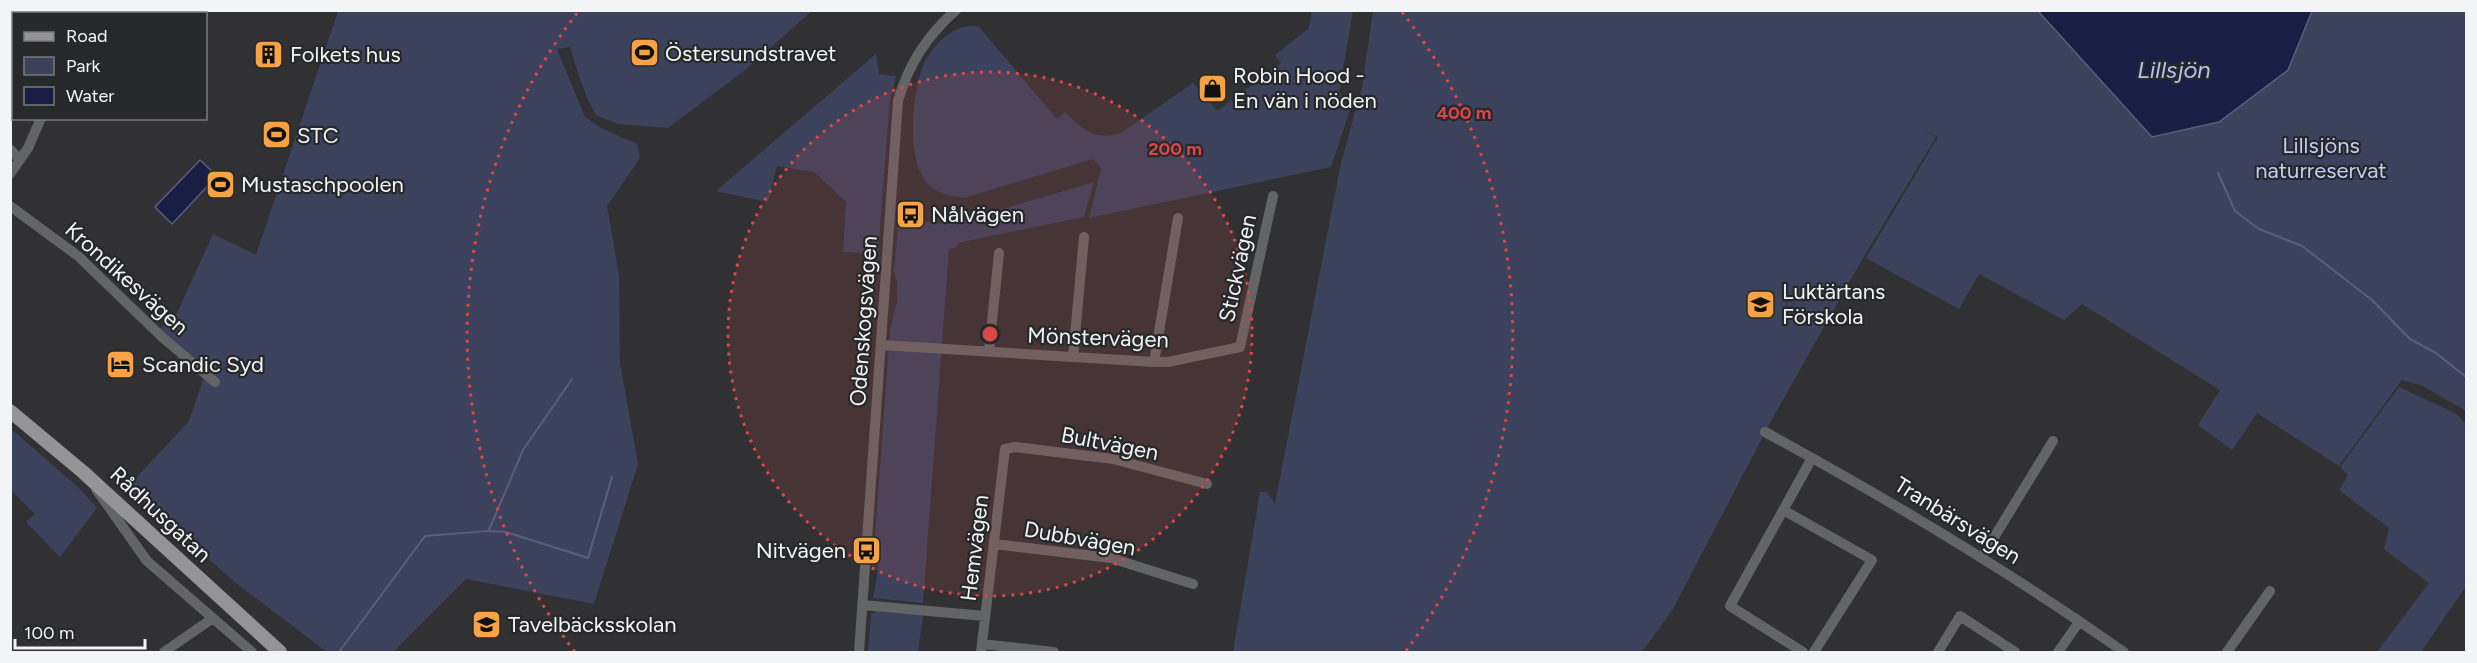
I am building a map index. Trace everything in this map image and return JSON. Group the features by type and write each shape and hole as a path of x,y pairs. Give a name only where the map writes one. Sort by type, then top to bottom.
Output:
{"main road":[{"name":"Rådhusgatan","path":"10,411 83,472 280,652"}],"street":[{"name":"Odenskogsvägen","path":"859,652 898,101 912,63 923,44 956,10"},
{"path":"10,174 20,160 40,120"},
{"path":"10,149 20,160"},
{"name":"Stickvägen","path":"1240,347 1273,196"},
{"name":"Krondikesvägen","path":"10,206 78,256 162,337 215,382"},
{"path":"1154,362 1178,218"},
{"path":"1073,357 1084,237"},
{"path":"988,351 999,253"},
{"name":"Mönstervägen","path":"881,345 1154,362 1168,362 1240,347"},
{"name":"Tranbärsvägen","path":"1765,432 1876,492 1982,557 2124,652"},
{"path":"1982,557 2053,441"},
{"name":"Bultvägen","path":"1005,449 1015,447 1113,459 1207,484"},
{"name":"Hemvägen","path":"981,648 1005,449"},
{"path":"1803,652 1730,606 1812,458"},
{"path":"83,472 147,561 252,652"},
{"path":"1783,510 1872,560 1814,652"},
{"name":"Dubbvägen","path":"994,544 1111,558 1193,584"},
{"path":"2227,652 2270,591"},
{"path":"862,605 985,616"},
{"path":"1938,652 1960,616 2015,652"},
{"path":"164,652 213,618"},
{"path":"2058,652 2079,622"},
{"path":"981,648 1054,652"}],"green space":[{"path":"11,10 68,11 12,12 11,93"},
{"path":"338,11 812,11 744,71 668,128 618,124 596,115 584,91 570,47 557,49 585,117 601,128 637,144 640,158 607,206 619,276 620,363 638,464 594,604 466,579 393,652 327,652 236,583 127,488 189,421 205,374 157,332 177,313 213,234 256,255"},
{"path":"1312,11 1353,11 1339,92 1350,110 1331,167 1089,218 1101,168 1093,159 964,198 938,191 930,186 922,176 917,162 913,128 919,78 932,50 954,31 970,26 979,27 1057,119 1065,112 1084,129 1104,136 1121,133 1193,83 1217,111 1281,63 1275,55 1309,28"},
{"name":"Lillsjöns naturreservat","path":"1373,11 2466,11 2466,411 2423,386 2402,380 2339,466 2257,413 2232,450 2198,425 2220,390 2082,304 2064,320 1979,274 1959,309 1866,258 1938,137 1922,129 1936,137 1863,258 1771,421 1673,609 1642,652 1233,652 1260,492 1267,492 1275,504 1341,163 1362,87"},
{"path":"876,54 879,74 896,76 890,100 878,254 843,252 846,202 814,172 777,166 768,202 716,191"},
{"path":"1094,182 1084,217 958,243 957,247 949,249 923,603 873,598 878,566 875,535 890,330 897,301 894,270 898,225 902,225 897,224 902,219 948,224 959,222"},
{"path":"2399,387 2455,413 2466,424 2466,586 2421,652 2377,652 2429,583 2384,549 2389,528 2339,490 2348,475 2340,467"},
{"path":"10,428 78,487 97,508 60,557 26,522 35,514 11,490"},
{"path":"877,612 923,615 918,652 868,652 871,614"}],"water":[{"name":"Lillsjön","path":"2038,11 2312,11 2288,70 2219,122 2152,137"},
{"path":"200,160 217,176 172,224 155,207"}],"waterway":[{"path":"2218,173 2235,211 2259,229 2302,246 2372,300 2410,339 2436,353 2466,377"},
{"path":"489,530 523,450 572,379"},
{"path":"339,652 425,536 488,531 506,532 588,558 612,477"}],"place":[{"name":"Östersundstravet","path":"644,53"},
{"name":"Folkets hus","path":"269,54"},
{"name":"Robin Hood - En vän i nöden","path":"1212,88"},
{"name":"STC","path":"276,135"},
{"name":"Mustaschpoolen","path":"220,184"},
{"name":"Nålvägen","path":"910,214"},
{"name":"Luktärtans Förskola","path":"1761,304"},
{"name":"Scandic Syd","path":"121,364"},
{"name":"Nitvägen","path":"867,550"},
{"name":"Tavelbäcksskolan","path":"487,624"}]}
